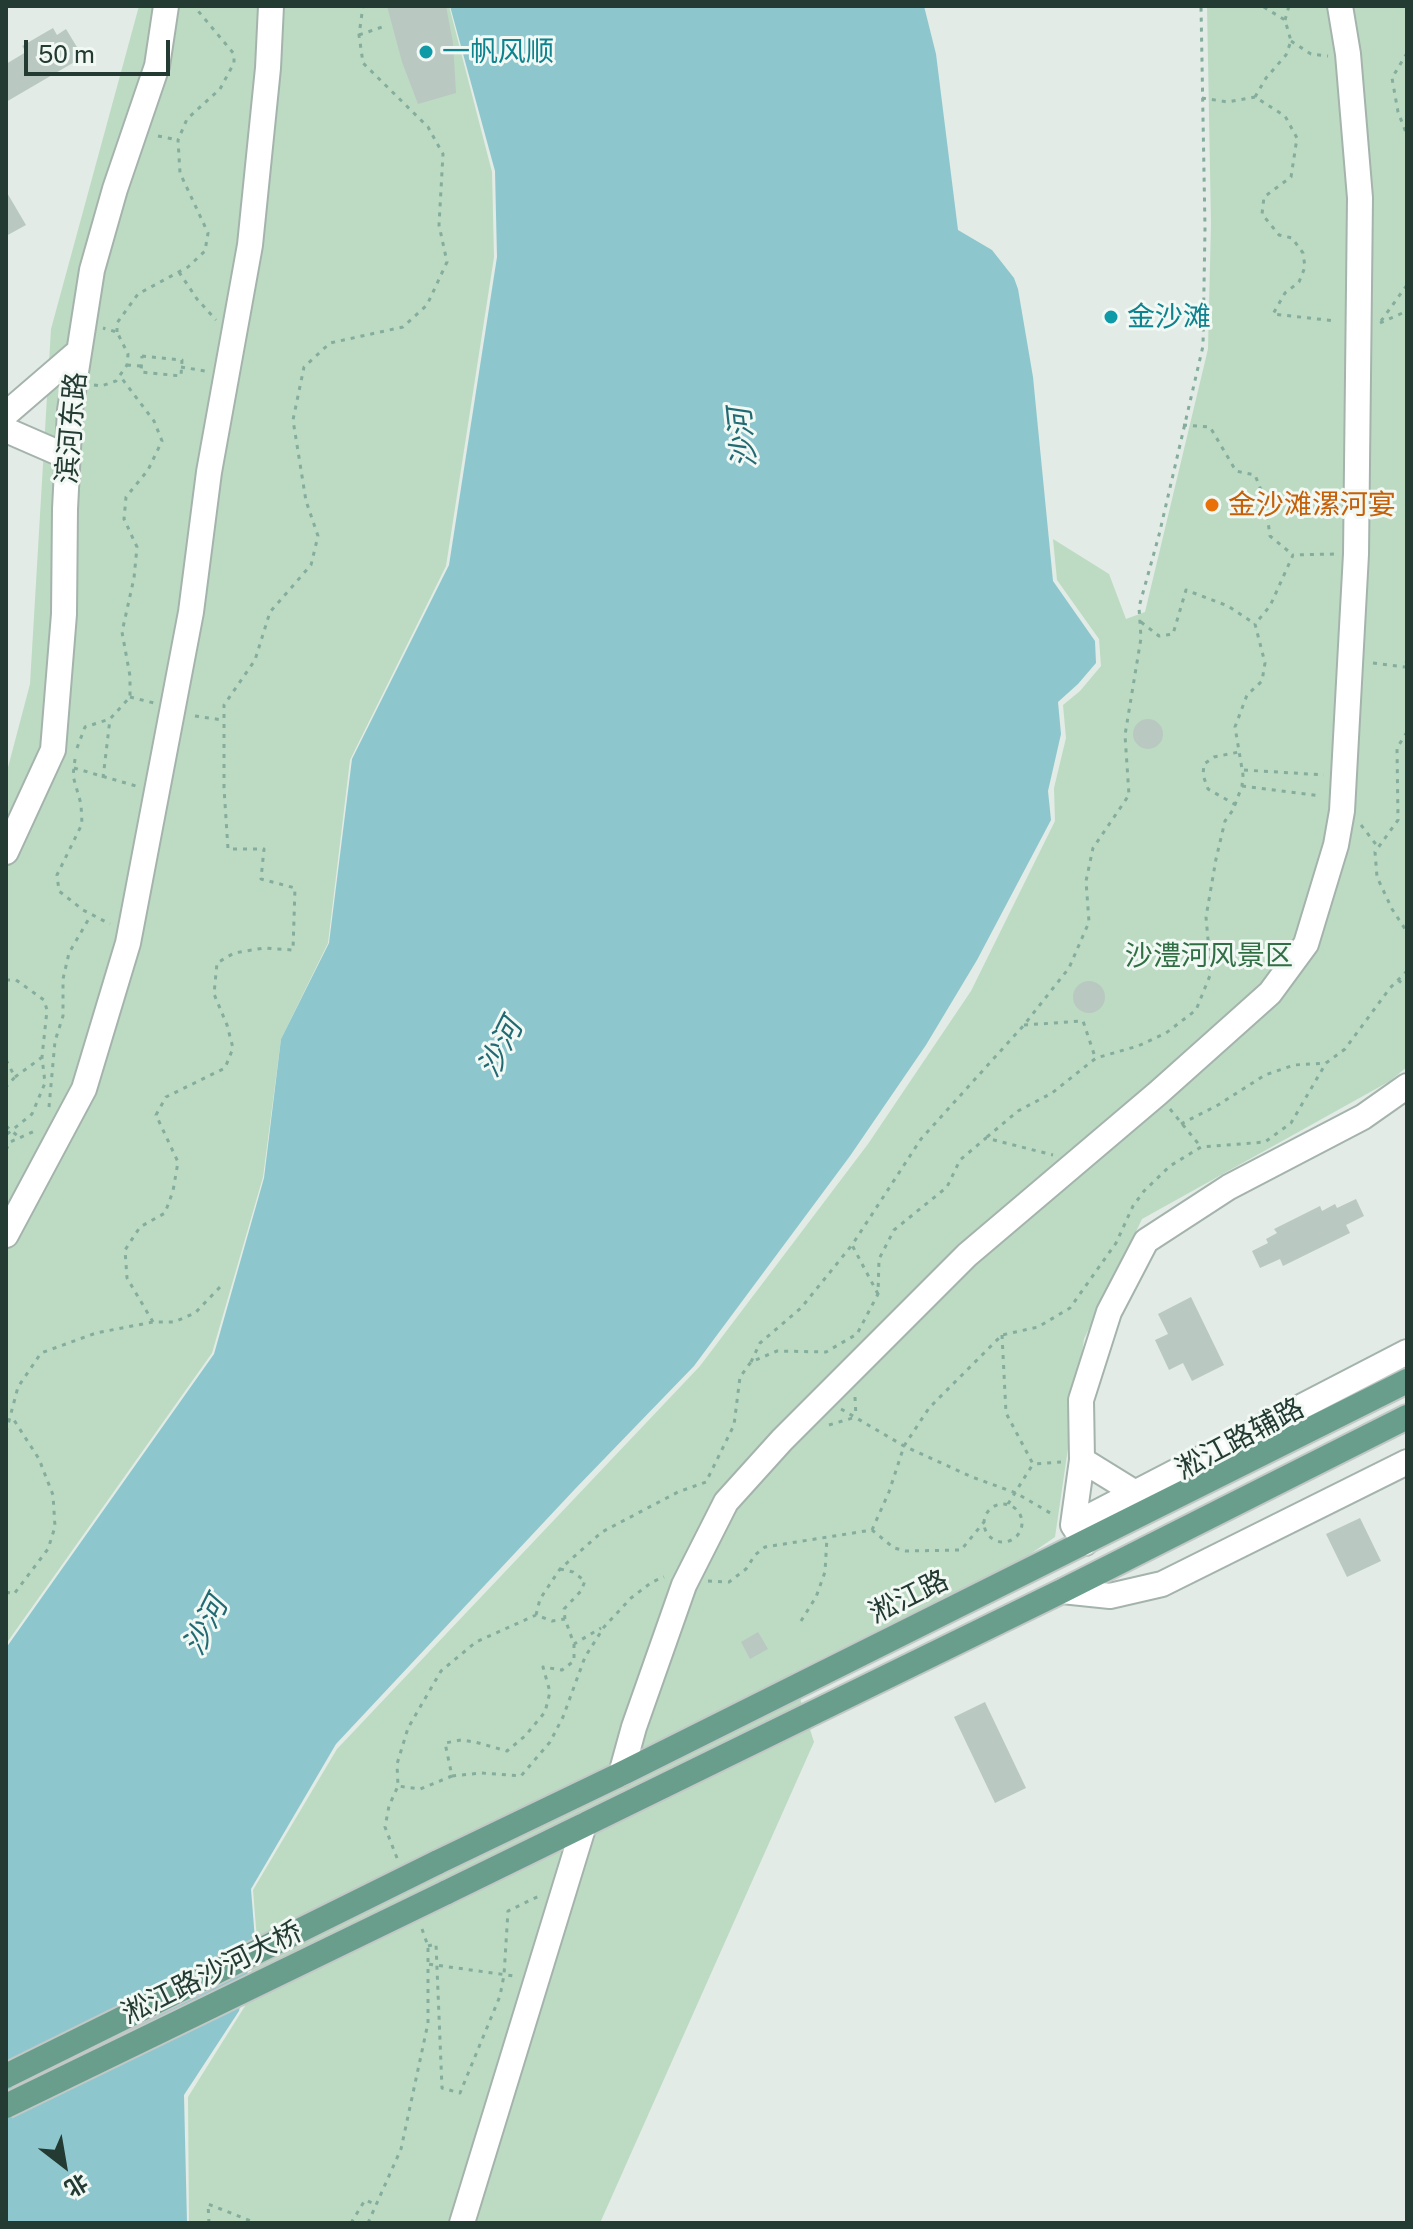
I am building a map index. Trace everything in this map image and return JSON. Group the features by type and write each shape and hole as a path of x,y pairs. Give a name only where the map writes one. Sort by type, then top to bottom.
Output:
{"main road":[{"name":"淞江路","path":"436,1863 621,1774 1079,1534 1407,1381"},
{"path":"584,1825 1062,1591 1407,1417"},
{"name":"淞江路沙河大桥","path":"6,2106 584,1825"},
{"name":"淞江路沙河大桥","path":"6,2076 436,1863"}],"street":[{"name":"滨河东路","path":"6,852 53,750 64,614 70,410 92,270 115,189 157,66 166,6"},
{"path":"6,1235 84,1089 130,933 191,612 209,472 250,245 268,68 271,6"},
{"path":"621,1774 634,1727 689,1575 726,1502 782,1440 967,1255 1270,993 1306,944 1336,845 1342,803 1370,324 1348,54 1340,6"},
{"path":"6,414 79,351"},
{"path":"6,430 68,457"},
{"path":"1079,1534 1081,1400 1109,1312 1146,1241 1229,1187 1363,1117 1407,1086"},
{"name":"淞江路辅路","path":"1142,1503 1407,1352"},
{"path":"1082,1460 1142,1503"},
{"path":"1062,1591 1110,1596 1162,1584 1407,1462"},
{"path":"462,2223 584,1825"}],"path":[{"path":"76,383 101,386 116,381 127,365 128,354 117,332 117,323 138,294 179,272 205,251 208,233 180,173 178,140 187,119 220,89 234,63 234,54 194,6"},
{"path":"153,1322 127,1278 125,1250 140,1227 165,1213 173,1191 178,1162 156,1115 166,1097 225,1068 233,1048 214,994 217,963 234,953 264,948 293,950 295,888 261,879 264,849 228,849 224,705 255,660 270,612 311,565 318,536 306,501 293,420 304,367 330,343 403,327 427,305 447,262 439,225 443,154 428,127 363,63 359,35 363,6"},
{"path":"536,1615 540,1599 560,1569 602,1532 678,1492 706,1482 734,1425 740,1377 760,1343 801,1308 852,1245 921,1139 1024,1025 1069,968 1089,922 1086,881 1093,848 1129,795 1125,735 1141,638 1139,607 1203,346 1205,228 1201,6"},
{"path":"1262,6 1285,20"},
{"path":"1255,97 1266,78 1286,55 1291,41 1285,20 1289,6"},
{"path":"359,35 385,26"},
{"path":"1291,41 1311,54 1348,54"},
{"path":"1407,53 1392,78 1398,112 1407,135"},
{"path":"1202,98 1228,102 1255,97 1285,116 1297,138 1291,177 1264,197 1262,214 1279,235 1292,238 1303,253 1305,267 1299,282 1285,293 1273,314 1370,324 1407,311"},
{"path":"179,272 197,299 234,335"},
{"path":"1370,324 1407,285"},
{"path":"84,323 117,332"},
{"path":"142,356 182,360 181,376 141,372 142,366 142,356"},
{"path":"127,365 142,366"},
{"path":"120,376 154,421 162,441 148,470 126,497 124,519 137,547 134,578 122,632 130,676 130,697 110,719 85,727 75,751 73,776 81,804 82,824 57,875 59,891 91,915 130,933"},
{"path":"1183,425 1210,427 1236,471 1255,475 1265,500 1270,536 1293,555 1356,554"},
{"path":"1255,624 1270,606 1293,555"},
{"path":"751,1362 777,1351 826,1352 857,1334 878,1294 879,1259 894,1230 947,1187 960,1160 1018,1111 1052,1093 1096,1058 1138,1046 1166,1033 1196,1010 1211,973 1206,917 1216,859 1225,821 1236,805 1242,786 1235,727 1247,695 1262,681 1265,663 1255,624 1228,606 1186,590 1173,634 1159,636 1140,621"},
{"path":"1351,661 1406,668 1407,659"},
{"path":"103,778 110,719"},
{"path":"1407,732 1397,748 1398,820 1375,852 1377,877 1407,932"},
{"path":"1236,805 1208,789 1203,775 1204,764 1214,757 1239,752"},
{"path":"74,768 158,791"},
{"path":"1242,770 1344,776"},
{"path":"1242,786 1333,797 1342,803 1378,847"},
{"path":"49,1112 55,1041 63,1016 63,979 69,953 91,915"},
{"path":"6,980 16,980 44,1000 47,1010 42,1057 45,1083 32,1114 6,1135"},
{"path":"1398,980 1407,987"},
{"path":"1024,1025 1083,1021 1096,1058"},
{"path":"6,1087 42,1057"},
{"path":"6,1060 15,1077"},
{"path":"1181,1124 1265,1075 1294,1065 1326,1063"},
{"path":"1158,1093 1201,1147"},
{"path":"6,1126 20,1138"},
{"path":"6,1150 10,1142 41,1127"},
{"path":"986,1138 1076,1161"},
{"path":"852,1245 878,1294"},
{"path":"6,1432 18,1387 41,1353 96,1333 153,1322 174,1322 195,1313 221,1286"},
{"path":"1002,1335 1006,1413 1033,1464"},
{"path":"6,1592 14,1594 48,1549 55,1527 53,1495 39,1459 12,1417"},
{"path":"856,1417 904,1446 1016,1493 1079,1534"},
{"path":"1033,1464 1082,1460"},
{"path":"565,1619 552,1621 536,1615 476,1642 441,1671 408,1728 397,1764 398,1786 420,1789 452,1776 481,1773 521,1776 550,1742 563,1717 585,1657 604,1627 631,1598 652,1582 679,1571 704,1580 729,1582 746,1569 765,1547 872,1530 894,1548 906,1551 961,1550 984,1522 990,1508 1008,1504 1033,1464"},
{"path":"984,1522 986,1531 994,1540 1012,1539 1021,1530 1021,1517 1008,1504"},
{"path":"801,1621 816,1597 825,1572 827,1537"},
{"path":"452,1776 445,1743 461,1740 507,1751 525,1736 545,1712 550,1692 543,1667 562,1670 574,1661 574,1644 564,1609 581,1591 585,1581 573,1572 560,1569"},
{"path":"574,1644 604,1627"},
{"path":"428,1946 436,1944 442,2088 460,2093 500,1996 508,1911 567,1881"},
{"path":"368,2223 401,2149 428,2023 428,1964 537,1980"},
{"path":"351,2223 365,2200 377,2205"},
{"path":"209,2223 208,2204 256,2223"}],"green space":[{"path":"139,6 449,6 492,172 494,257 446,566 350,760 328,943 281,1039 263,1177 212,1353 6,1644 6,775 30,684 51,329"},
{"name":"沙澧河风景区","path":"1207,6 1407,6 1407,1067 1390,1081 1142,1219 1084,1339 1055,1537 1026,1557 792,1673 814,1742 600,2223 189,2223 188,2097 245,2006 257,1940 253,1890 337,1749 700,1366 868,1144 971,991 1055,821 1054,788 1066,738 1063,705 1080,691 1101,666 1099,639 1057,580 1053,539 1109,574 1126,619 1145,612 1208,349 1211,224"}],"water":[{"name":"沙河","path":"450,6 924,6 936,54 958,230 992,250 1014,278 1018,289 1033,377 1053,581 1095,641 1096,663 1058,702 1061,734 1048,791 1051,820 977,960 926,1045 850,1156 694,1366 336,1744 251,1889 255,1940 239,2011 184,2095 187,2223 6,2223 6,1648 214,1354 264,1178 281,1039 329,943 352,759 449,565 497,257 495,171"}],"building":[{"name":"一帆风顺","path":"387,6 446,6 453,43 456,93 418,104 402,62"},
{"path":"53,28 57,35 66,29 83,57 6,102 6,64 26,52 22,46"},
{"path":"6,191 26,225 6,236"},
{"path":"1148,719 1154,720 1162,728 1162,740 1154,748 1148,749 1142,748 1134,740 1133,734 1134,728 1142,720"},
{"path":"1089,981 1100,986 1105,997 1100,1008 1089,1013 1078,1008 1073,997 1078,986"},
{"path":"1356,1199 1364,1216 1346,1225 1350,1233 1283,1266 1280,1259 1260,1268 1252,1251 1268,1243 1266,1239 1277,1233 1274,1229 1320,1206 1322,1211"},
{"path":"1191,1297 1224,1365 1192,1381 1183,1363 1169,1370 1155,1340 1168,1334 1158,1314"},
{"path":"1360,1518 1381,1561 1347,1577 1326,1534"},
{"path":"758,1632 768,1649 750,1659 741,1642"},
{"path":"985,1702 1026,1788 995,1803 954,1717"}],"place":[{"name":"一帆风顺","path":"426,52"},
{"name":"金沙滩","path":"1111,317"},
{"name":"金沙滩漯河宴","path":"1212,505"}]}
